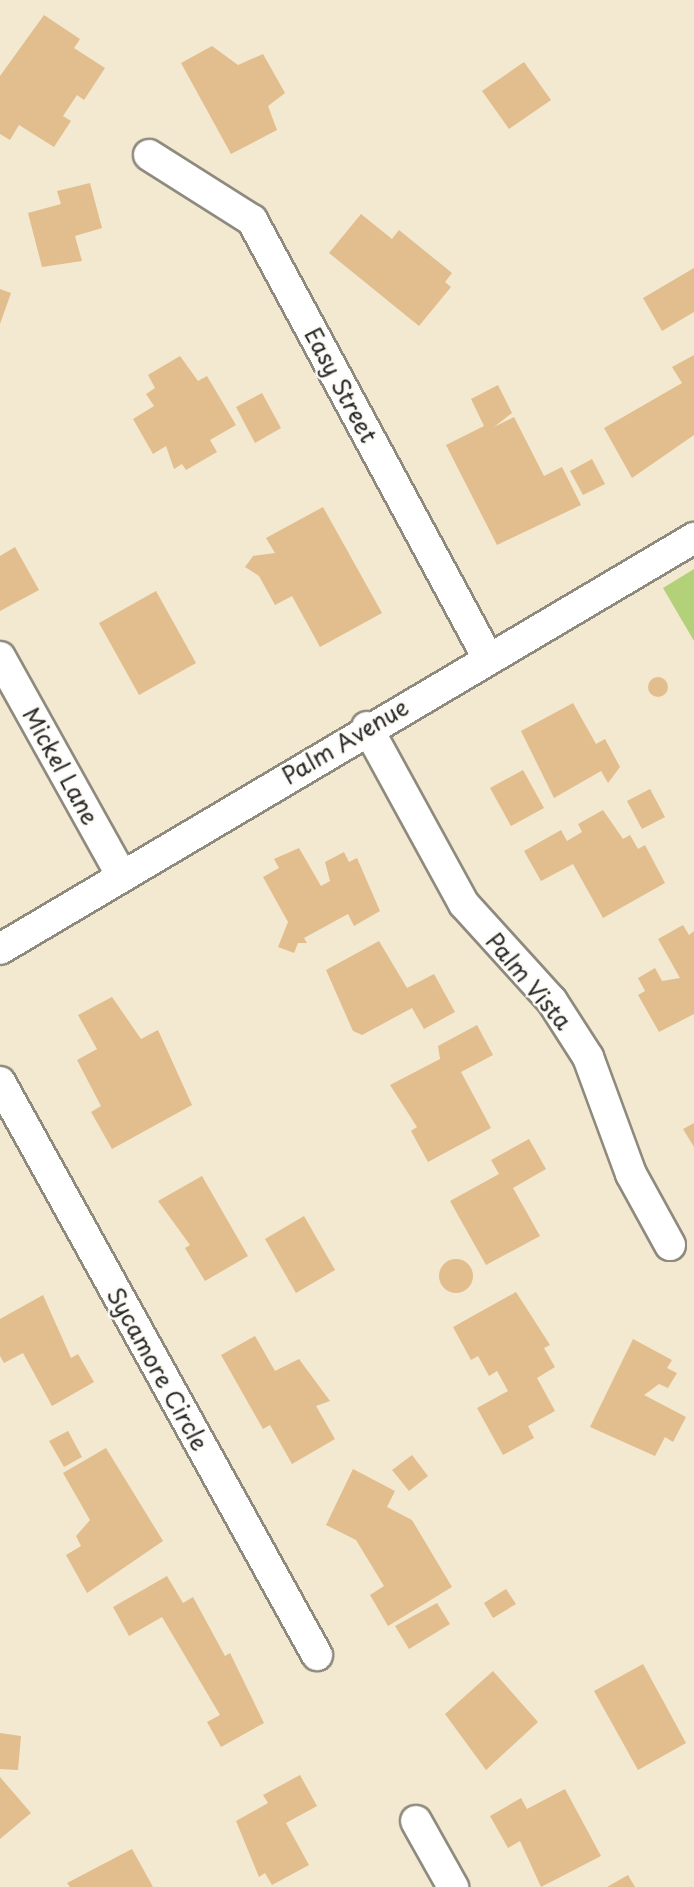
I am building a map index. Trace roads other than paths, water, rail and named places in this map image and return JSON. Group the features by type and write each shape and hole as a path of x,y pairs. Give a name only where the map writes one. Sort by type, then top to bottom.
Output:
{"street":[{"name":"Easy Street","path":"149,155 252,220 487,657"},
{"name":"Palm Avenue","path":"0,949 367,727 694,538"},
{"name":"Mickel Lane","path":"0,657 122,876"},
{"name":"Palm Vista","path":"367,727 464,904 552,1001 588,1057 631,1174 670,1245"},
{"name":"Sycamore Circle","path":"0,1083 317,1655"},
{"path":"416,1821 453,1887"}]}
